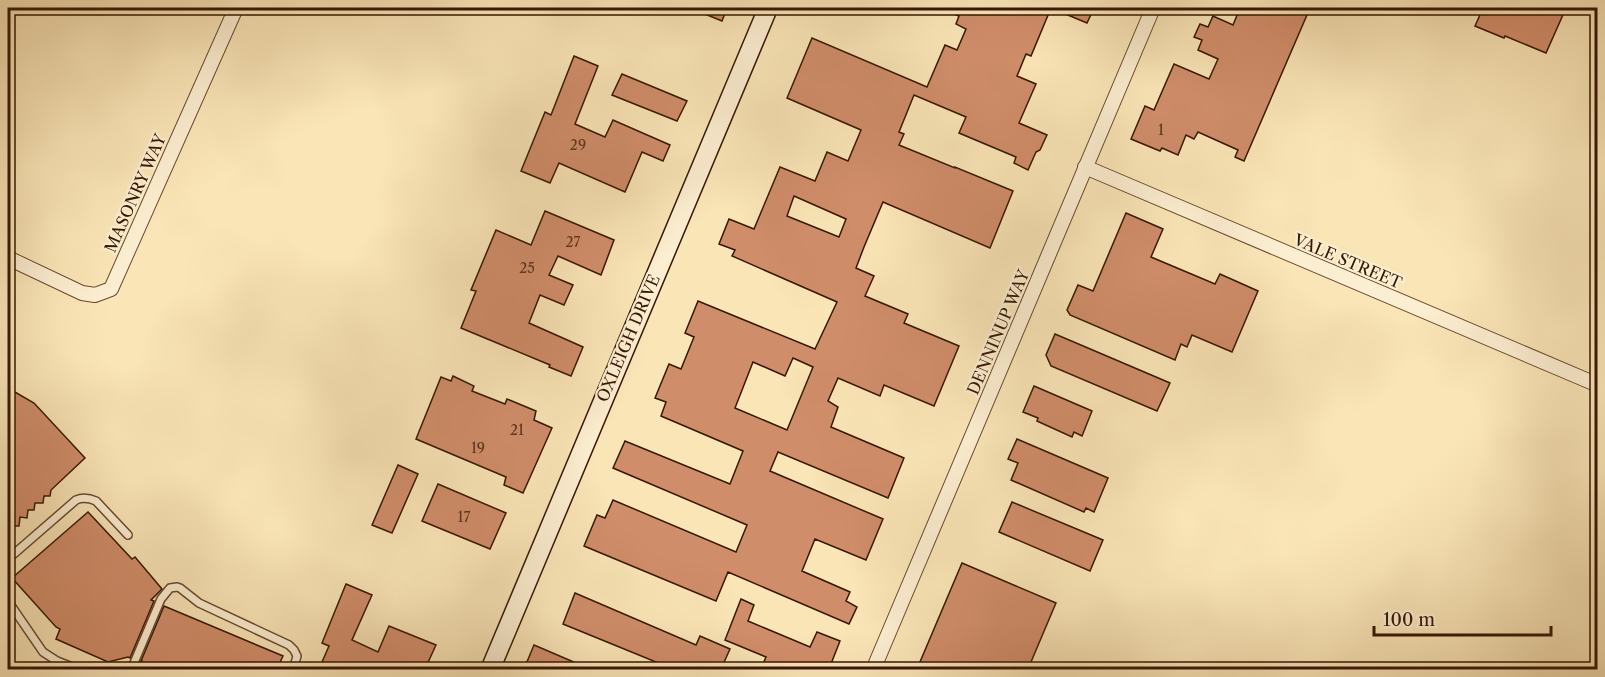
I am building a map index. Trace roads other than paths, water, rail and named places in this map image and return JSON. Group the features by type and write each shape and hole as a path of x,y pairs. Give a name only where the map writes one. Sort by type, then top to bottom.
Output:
{"street":[{"name":"MASONRY WAY","path":"8,258 82,293 95,295 111,289 236,8"},
{"name":"OXLEIGH DRIVE","path":"490,669 768,8"},
{"name":"DENNINUP WAY","path":"873,669 1153,8"},
{"name":"VALE STREET","path":"1085,167 1598,385"}],"lane":[{"path":"8,560 76,500 82,498 96,501 128,535"},
{"path":"131,669 161,599 165,592 173,587 183,590 199,603 289,645 297,656 293,669"},
{"path":"8,601 43,652 57,661 80,669"}]}
